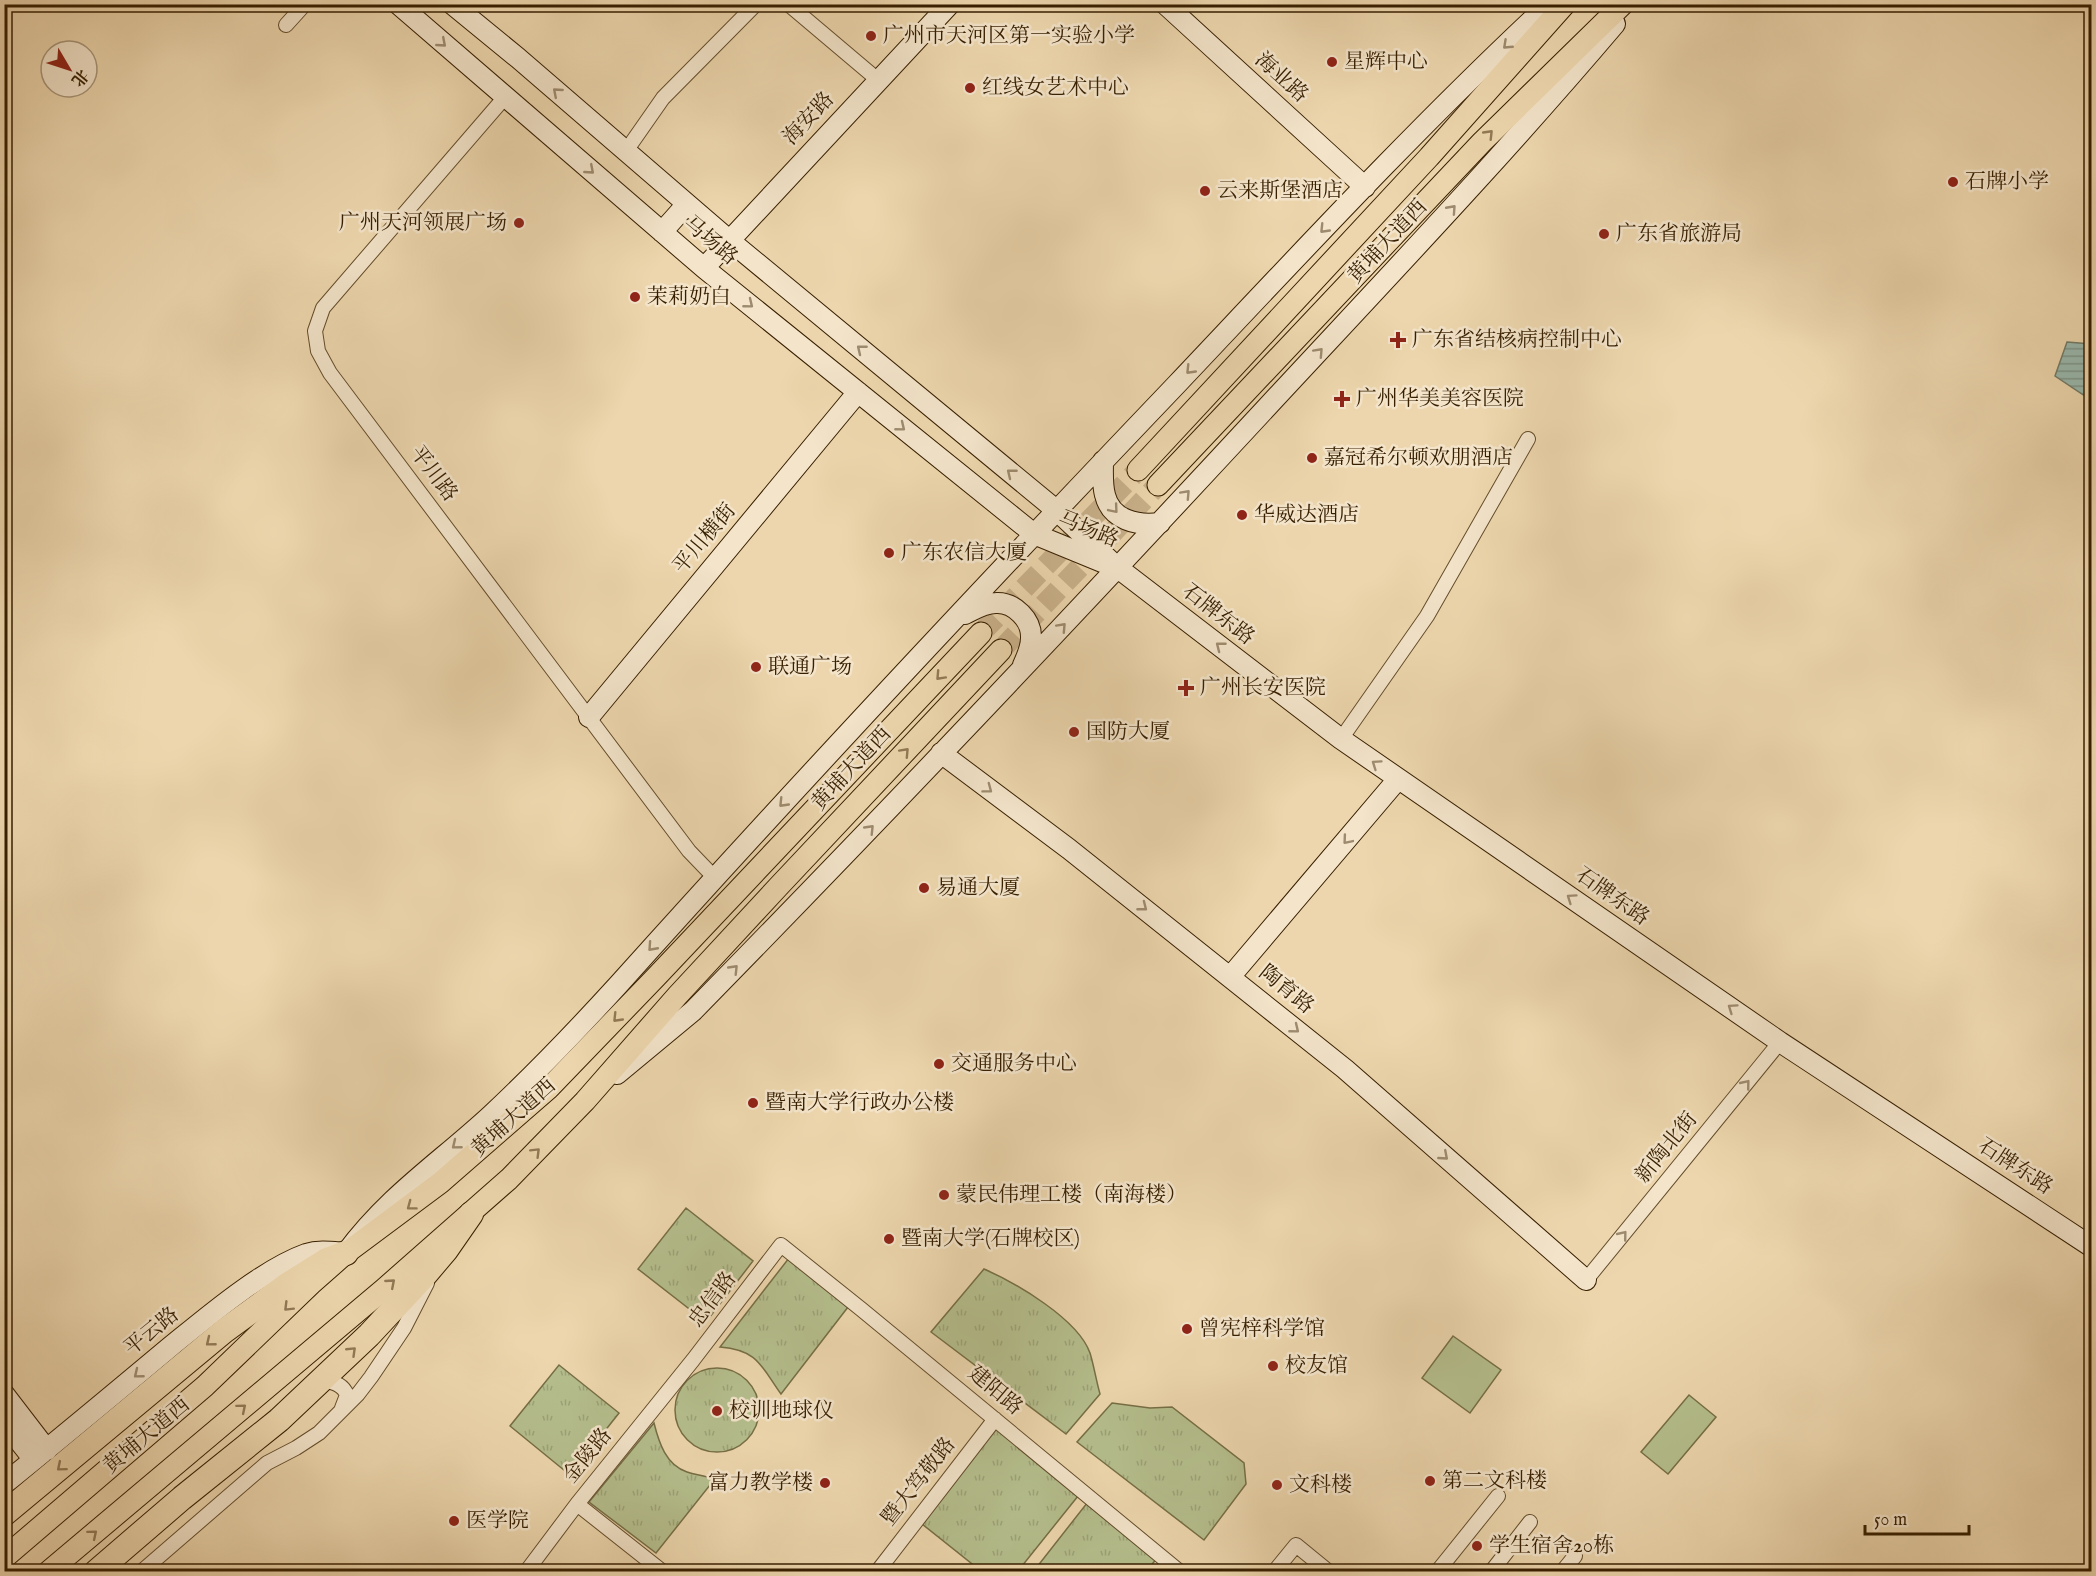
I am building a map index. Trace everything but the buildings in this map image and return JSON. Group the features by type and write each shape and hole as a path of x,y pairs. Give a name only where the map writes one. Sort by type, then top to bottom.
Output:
{"highway":[{"path":"96,1572 182,1498 279,1420 369,1335 442,1255 471,1214"},
{"path":"4,1514 187,1361 258,1305 327,1260 346,1253"}],"main road":[{"name":"马场路","path":"452,4 729,240 1056,510 1118,568"},
{"name":"海安路","path":"704,268 950,4"},
{"name":"海业路","path":"1165,4 1365,187"},
{"path":"346,1253 361,1233 400,1192 490,1116 610,994 714,877 1056,510 1365,187 1467,83 1549,4"},
{"name":"黄埔大道西","path":"1138,470 1429,157 1565,4"},
{"name":"黄埔大道西","path":"1158,485 1482,142 1623,4"},
{"path":"585,1101 693,1011 1021,670 1467,193 1549,101 1630,4"},
{"name":"马场路","path":"406,7 505,97 704,268 1034,534 1118,568"},
{"path":"662,232 687,204"},
{"name":"平川横街","path":"589,717 858,392"},
{"path":"1103,461 1105,497 1118,516 1133,524 1160,523"},
{"name":"石牌东路","path":"1118,568 1341,740 1780,1042 2091,1247"},
{"path":"956,619 982,605 995,603 1007,604 1020,612 1029,624 1032,637 1030,651 1021,670"},
{"name":"黄埔大道西","path":"4,1558 205,1386 346,1253 440,1183 549,1089 981,633"},
{"name":"黄埔大道西","path":"48,1572 471,1214 546,1142 770,895 1001,650"},
{"name":"陶育路","path":"941,753 1069,849 1345,1069 1586,1281"},
{"path":"1230,977 1398,779"},
{"name":"平云路","path":"4,1484 203,1321 271,1273 316,1251 346,1253"},
{"path":"4,1394 40,1455"},
{"path":"4,1422 40,1455"}],"street":[{"path":"286,25 305,4"},
{"path":"626,151 663,98 756,4"},
{"path":"788,4 878,80"},
{"name":"平川路","path":"505,97 323,308 315,331 318,351 330,373 689,851 714,877"},
{"path":"1341,740 1427,616 1528,440"},
{"name":"新陶北街","path":"1586,1281 1780,1042"},
{"name":"忠信路","path":"678,1379 781,1245"},
{"name":"建阳路","path":"781,1245 1180,1572"},
{"path":"141,1572 260,1469 319,1433 341,1410 371,1377 404,1328 442,1255"},
{"name":"金陵路","path":"663,1572 577,1504 678,1379"},
{"path":"320,1381 331,1381 345,1390 347,1395 341,1410"},
{"name":"暨大笃敬路","path":"877,1572 995,1419"},
{"path":"1437,1572 1498,1496"},
{"path":"526,1572 577,1504"},
{"path":"1491,1572 1530,1522"},
{"path":"1274,1572 1296,1545 1329,1572"},
{"path":"1562,1572 1575,1556"}],"green space":[{"path":"686,1208 753,1261 706,1322 638,1269"},
{"path":"789,1258 848,1307 781,1394 763,1368 751,1356 720,1347"},
{"path":"984,1269 1012,1283 1060,1315 1083,1340 1090,1353 1100,1394 1066,1434 931,1332"},
{"path":"1453,1336 1501,1370 1470,1413 1422,1378"},
{"path":"559,1365 619,1413 570,1475 510,1426"},
{"path":"717,1368 733,1371 747,1380 756,1394 759,1410 756,1426 747,1440 733,1449 717,1452 701,1449 687,1440 678,1426 675,1410 678,1394 687,1380 701,1371"},
{"path":"1689,1395 1716,1417 1668,1474 1641,1452"},
{"path":"1112,1403 1150,1408 1172,1407 1244,1463 1246,1484 1204,1540 1077,1442"},
{"path":"995,1419 1082,1491 1018,1571 981,1571 917,1520"},
{"path":"654,1423 664,1452 674,1464 687,1472 714,1480 656,1553 589,1502"},
{"path":"1091,1498 1160,1555 1146,1571 1033,1572"}],"water":[{"path":"2067,342 2091,344 2091,400 2055,376"}],"tunnel":[{"path":"981,633 1138,470"},
{"path":"1001,650 1158,485"}],"place":[{"name":"广州市天河区第一实验小学","path":"871,36"},
{"name":"星辉中心","path":"1332,62"},
{"name":"红线女艺术中心","path":"970,88"},
{"name":"石牌小学","path":"1953,182"},
{"name":"云来斯堡酒店","path":"1205,191"},
{"name":"广州天河领展广场","path":"519,223"},
{"name":"广东省旅游局","path":"1604,234"},
{"name":"茉莉奶白","path":"635,297"},
{"name":"广东省结核病控制中心","path":"1398,340"},
{"name":"广州华美美容医院","path":"1342,399"},
{"name":"嘉冠希尔顿欢朋酒店","path":"1312,458"},
{"name":"华威达酒店","path":"1242,515"},
{"name":"广东农信大厦","path":"889,553"},
{"name":"联通广场","path":"756,667"},
{"name":"广州长安医院","path":"1186,688"},
{"name":"国防大厦","path":"1074,732"},
{"name":"易通大厦","path":"924,888"},
{"name":"交通服务中心","path":"939,1064"},
{"name":"暨南大学行政办公楼","path":"753,1103"},
{"name":"蒙民伟理工楼（南海楼）","path":"944,1195"},
{"name":"暨南大学(石牌校区)","path":"889,1239"},
{"name":"曾宪梓科学馆","path":"1187,1329"},
{"name":"校友馆","path":"1273,1366"},
{"name":"校训地球仪","path":"717,1411"},
{"name":"第二文科楼","path":"1430,1481"},
{"name":"富力教学楼","path":"825,1483"},
{"name":"文科楼","path":"1277,1485"},
{"name":"医学院","path":"454,1521"},
{"name":"学生宿舍20栋","path":"1477,1546"}]}
